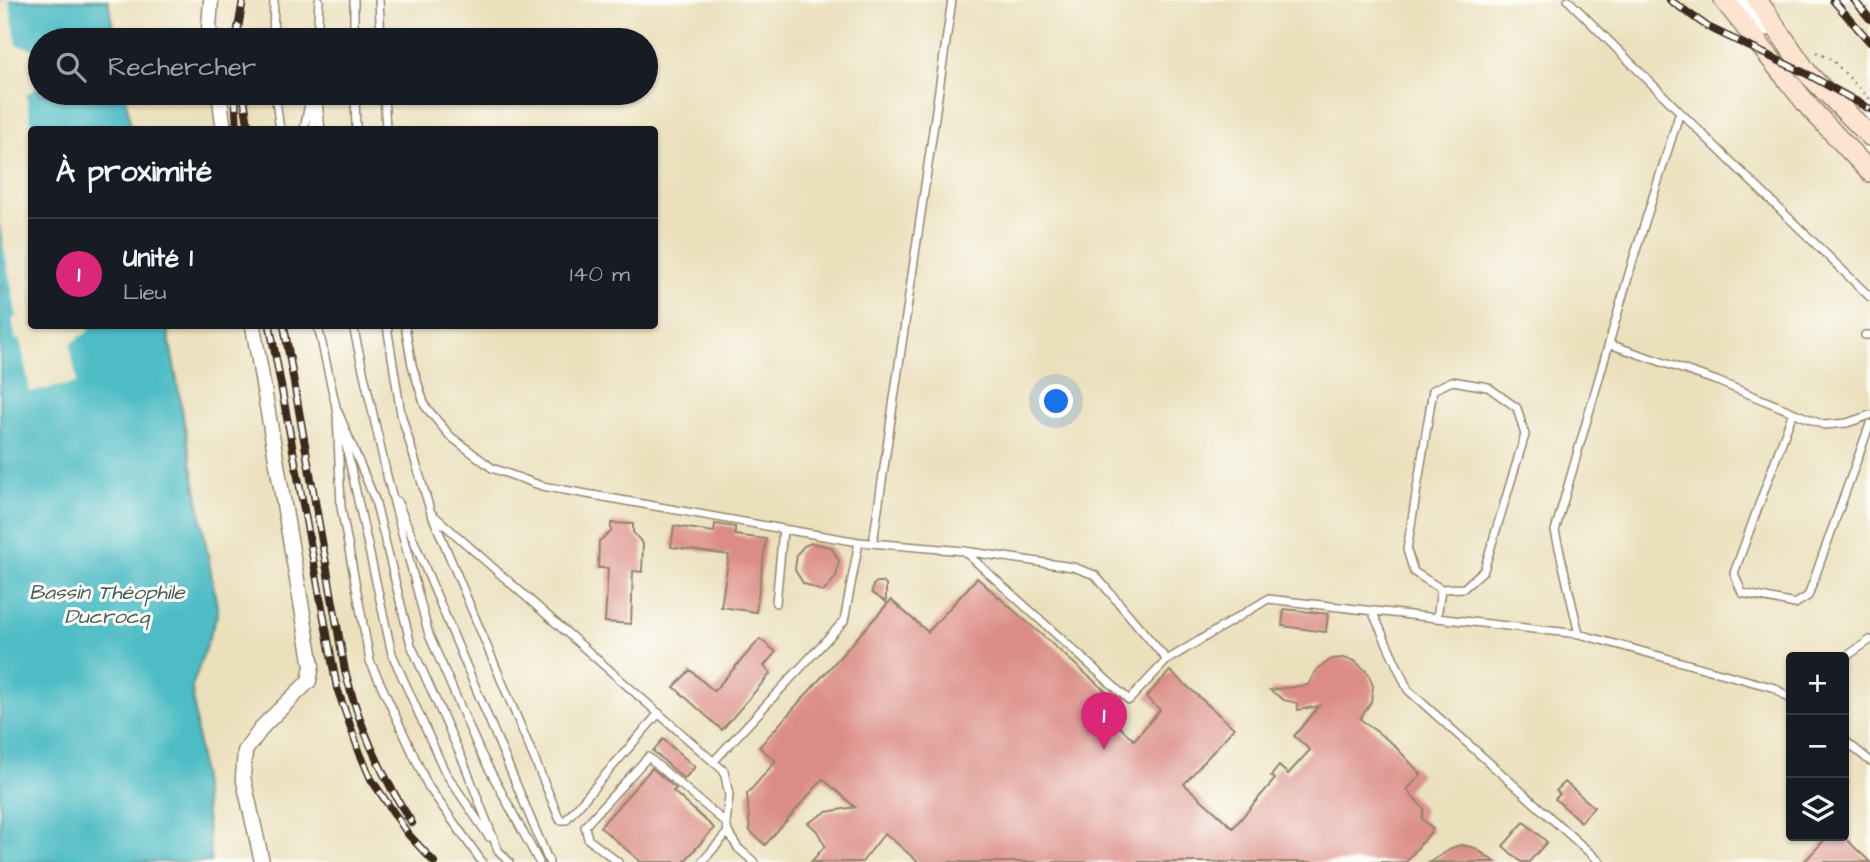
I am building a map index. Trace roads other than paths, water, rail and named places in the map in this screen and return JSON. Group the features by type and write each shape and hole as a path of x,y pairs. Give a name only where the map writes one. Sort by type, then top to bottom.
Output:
{"main road":[{"path":"1724,0 1809,107 1870,172"},
{"path":"1755,0 1807,58 1809,75 1870,136"}],"street":[{"path":"209,28 211,0"},
{"path":"1744,0 1779,46 1807,58"},
{"path":"221,105 223,126"},
{"path":"254,329 312,666 309,681 264,725 245,751 243,777 262,862"}],"lane":[{"path":"273,28 274,0"},
{"path":"318,28 319,0"},
{"path":"354,0 354,28"},
{"path":"379,0 380,28"},
{"path":"873,543 952,0"},
{"path":"1568,0 1870,297"},
{"path":"277,105 279,126"},
{"path":"305,126 311,105"},
{"path":"313,126 314,105"},
{"path":"316,105 320,126"},
{"path":"355,105 356,126"},
{"path":"385,105 386,126"},
{"path":"1579,635 1555,531 1679,112"},
{"path":"319,329 392,654 445,772 509,862"},
{"path":"354,329 387,476 429,635 480,752 539,862"},
{"path":"387,329 401,414 431,513 560,820 566,820 659,713"},
{"path":"406,329 412,365 425,406 450,436 492,468 542,486 859,542 964,551 1073,567 1096,575 1167,660"},
{"path":"1609,344 1717,382 1825,425 1847,423 1870,415"},
{"path":"1452,380 1488,387 1517,408 1525,435 1484,570 1464,587 1441,589 1414,572 1407,550 1433,390 1452,380"},
{"path":"336,407 375,500 411,645 464,763 498,850"},
{"path":"336,407 341,507 370,661 428,786 482,862"},
{"path":"1793,412 1734,573 1742,593 1795,604 1808,596 1870,424"},
{"path":"387,476 549,862"},
{"path":"431,513 724,771 729,795 727,827 702,862"},
{"path":"776,603 783,529"},
{"path":"714,761 844,621 859,542"},
{"path":"964,551 1129,700 1167,660 1268,599 1579,635 1775,688 1786,695"},
{"path":"1437,618 1441,589"},
{"path":"1372,611 1408,690 1600,862"},
{"path":"1849,655 1870,640"},
{"path":"1849,744 1870,761"},
{"path":"618,862 588,839 585,826 648,757 727,827 737,848 754,862"}],"water":[{"name":"Bassin Théophile Ducrocq","path":"0,0 108,0 113,28 28,28 28,105 127,105 130,126 28,126 28,329 168,329 218,612 192,687 211,862 0,862"}],"railway":[{"path":"238,28 243,0"},
{"path":"1670,0 1708,27 1809,75 1870,109"},
{"path":"1833,0 1870,42"},
{"path":"1854,0 1870,19"},
{"path":"236,105 237,126"},
{"path":"245,105 248,126"},
{"path":"271,329 337,688 371,779 408,834 434,862"},
{"path":"285,329 345,671 372,750 412,823"}],"place":[{"name":"Unité 1","path":"1104,750"}]}
